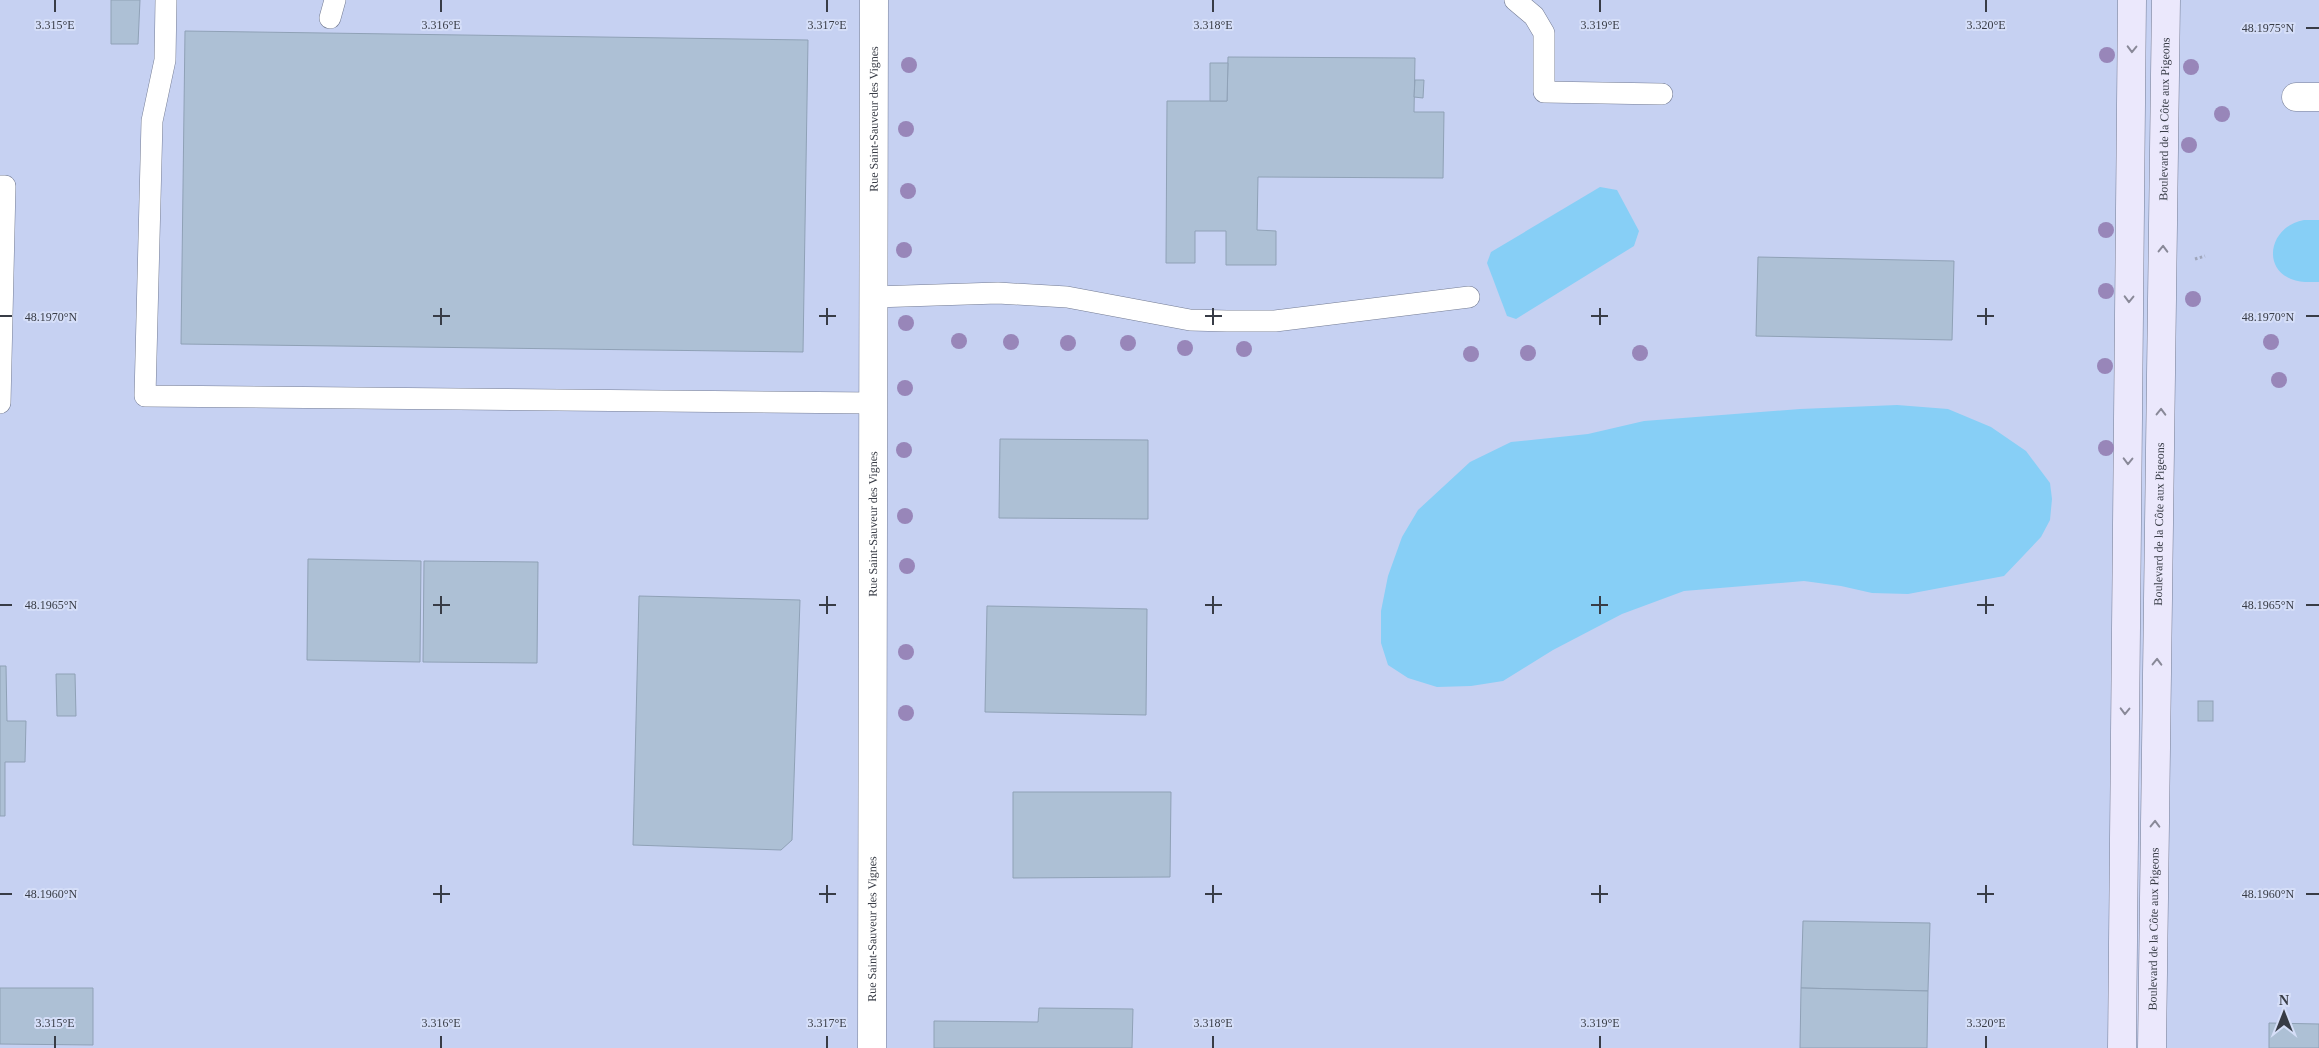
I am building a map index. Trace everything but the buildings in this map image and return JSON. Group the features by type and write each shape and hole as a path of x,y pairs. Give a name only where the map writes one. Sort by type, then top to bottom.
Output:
{"street":[{"name":"Rue Saint-Sauveur des Vignes","path":"872,1048 874,0"},
{"path":"2122,1048 2132,0"},
{"name":"Boulevard de la Côte aux Pigeons","path":"2152,1048 2166,0"}],"lane":[{"path":"166,0 165,60 152,121 145,396 873,404"},
{"path":"1516,0 1534,16 1544,33 1544,92 1662,94"},
{"path":"0,186 5,186 0,403"},
{"path":"874,297 998,293 1067,297 1190,320 1227,321 1275,321 1469,297"}],"shaded area":[{"path":"0,0 2319,0 2319,1048 0,1048"},
{"path":"1600,187 1617,190 1639,231 1634,246 1516,319 1507,316 1487,263 1491,252"},
{"path":"2304,220 2319,220 2319,282 2301,282 2291,279 2281,273 2275,265 2273,256 2278,237 2293,223"},
{"path":"1897,405 1948,409 1991,427 2026,451 2050,483 2052,499 2050,520 2041,537 2004,576 1908,594 1872,593 1841,586 1804,581 1684,591 1622,614 1553,650 1503,681 1471,686 1437,687 1408,678 1388,665 1381,643 1381,611 1388,576 1402,537 1418,510 1470,462 1511,442 1588,434 1644,421 1800,409"}]}
